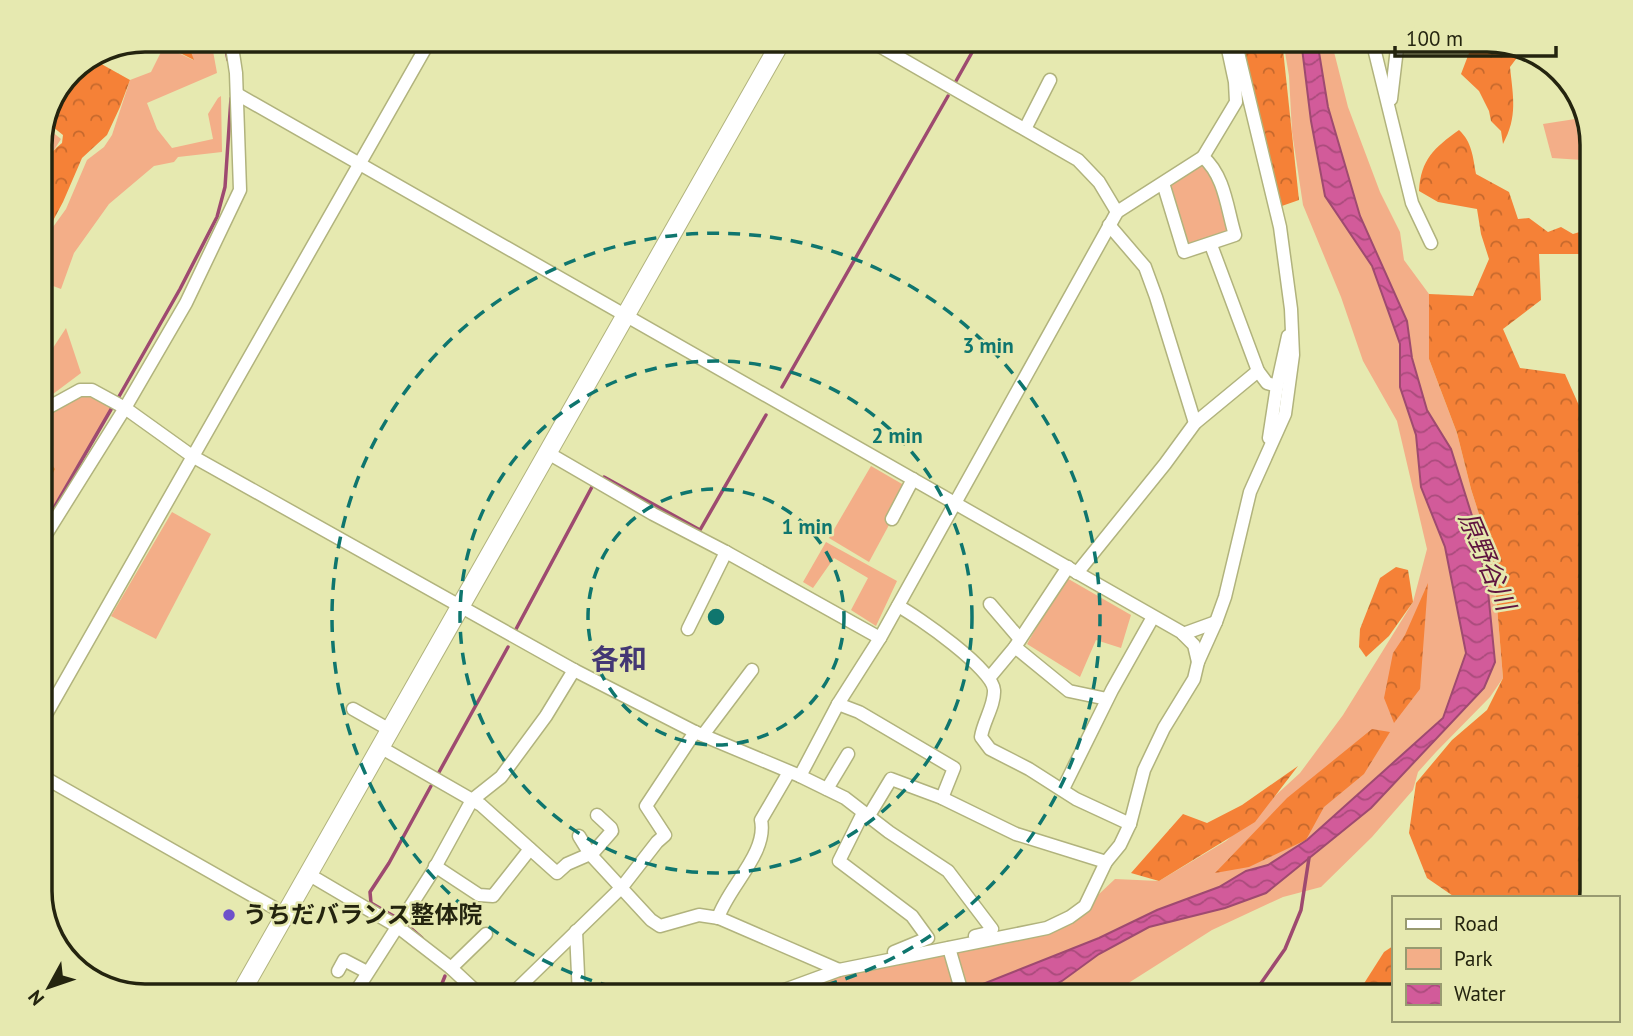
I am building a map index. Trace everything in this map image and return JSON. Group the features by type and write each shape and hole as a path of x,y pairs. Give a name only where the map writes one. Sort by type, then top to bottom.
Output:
{"street":[{"path":"53,523 186,303 240,190 237,94 232,52"},
{"path":"53,702 423,52"},
{"path":"246,984 775,52"},
{"path":"890,52 1078,160 1099,182 1117,212"},
{"path":"1222,52 1229,83 1235,94"},
{"path":"718,918 722,904 761,845 761,820 794,774 880,638 1117,212 1203,157 1236,102 1228,52"},
{"path":"801,984 839,970 879,960 951,953 1046,928 1070,917 1085,906 1106,862 1120,845 1130,824 1144,770 1164,728 1194,679 1198,662 1225,597 1250,492 1284,414 1290,385 1292,320 1280,227 1238,52"},
{"path":"1375,52 1412,204 1431,243"},
{"path":"1391,115 1396,52"},
{"path":"1024,129 1050,80"},
{"path":"237,94 1183,634 1194,645 1198,662"},
{"path":"1163,183 1184,253 1235,235 1219,176 1214,166 1203,157"},
{"path":"1109,225 1144,267 1195,423"},
{"path":"1211,245 1258,371 1267,383 1277,386"},
{"path":"1266,456 1277,386 1292,320"},
{"path":"990,677 1073,570 1165,464 1195,423 1258,371"},
{"path":"53,405 80,390 92,390 125,408 192,456 574,670 699,734 845,798 948,871 992,929 988,933 950,942 960,984"},
{"path":"548,453 653,514 880,638"},
{"path":"892,519 913,479"},
{"path":"688,629 726,552"},
{"path":"989,604 1017,643 1069,691 1107,699"},
{"path":"898,606 930,626 990,677 994,690 981,737 990,749 1063,789 1076,799 1130,824"},
{"path":"1063,789 1107,699 1153,617"},
{"path":"1183,634 1216,621"},
{"path":"360,984 436,866 472,800 501,777 546,716 574,670"},
{"path":"522,984 622,887 665,835 646,806 699,734 752,670"},
{"path":"838,704 859,712 954,768 942,798"},
{"path":"353,709 390,730"},
{"path":"380,747 481,805 557,873 567,864 590,854 611,831 597,816"},
{"path":"827,789 848,754"},
{"path":"879,960 882,956 928,938 912,916 839,860 891,779 942,798 1016,834 1106,862"},
{"path":"53,782 285,914"},
{"path":"579,836 590,854 651,920 660,926 699,915 718,918 839,970"},
{"path":"436,866 479,894 493,896 530,849"},
{"path":"308,874 398,927 468,984"},
{"path":"576,932 578,984"},
{"path":"451,968 486,934"},
{"path":"338,971 344,960 368,972"}],"green space":[{"path":"161,52 176,52 193,60 192,52 213,52 217,73 147,103 157,129 172,148 213,139 208,114 221,96 222,152 178,157 174,162 154,166 109,204 74,253 61,289 53,286 53,227 66,209 87,160 104,147 112,135 130,80 151,72"},
{"path":"178,52 191,52 194,60"},
{"path":"1245,52 1283,52 1299,200 1279,207"},
{"path":"1285,52 1334,52 1348,107 1380,192 1400,232 1404,260 1429,294 1429,359 1457,433 1493,558 1503,678 1490,697 1418,772 1413,790 1372,837 1321,887 1283,897 1212,930 1127,984 801,984 839,970 1065,926 1115,879 1159,881 1226,841 1300,773 1343,715 1413,602 1427,549 1397,421 1363,361 1341,297 1303,205 1292,132"},
{"path":"1469,52 1500,53 1517,58 1510,67 1513,115 1503,144 1501,131 1491,121 1479,91 1461,74"},
{"path":"101,64 130,80 107,135 82,158 53,221 53,151 62,143 63,135 55,129 62,104 84,76"},
{"path":"1575,119 1580,160 1552,158 1543,124"},
{"path":"1459,130 1469,145 1476,174 1509,192 1518,219 1529,218 1548,232 1561,227 1573,234 1580,232 1580,254 1539,254 1541,300 1503,329 1520,368 1565,374 1580,408 1580,896 1453,896 1427,878 1409,833 1416,783 1452,740 1487,710 1503,678 1493,558 1457,433 1429,359 1429,294 1473,296 1489,259 1477,209 1438,202 1419,191 1426,162 1442,143"},
{"path":"54,133 61,139 53,152"},
{"path":"1203,161 1211,167 1233,234 1185,250 1166,184"},
{"path":"66,328 81,373 53,394 53,348"},
{"path":"53,394 58,407 79,397 91,397 112,408 53,512"},
{"path":"871,466 909,488 869,562 829,538"},
{"path":"172,512 211,534 156,639 111,616"},
{"path":"826,542 897,581 876,626 851,610 868,578 834,558 813,588 803,582"},
{"path":"1396,567 1408,570 1413,602 1389,636 1366,657 1359,647 1360,629 1380,578"},
{"path":"1065,577 1131,615 1121,648 1096,640 1080,677 1027,644"},
{"path":"1428,583 1420,689 1394,723 1384,698 1393,653 1405,635"},
{"path":"1372,729 1390,732 1364,774 1324,807 1306,840 1249,867 1215,873 1287,798"},
{"path":"1298,766 1255,822 1159,881 1131,873 1183,814 1207,823 1242,805"},
{"path":"1392,947 1392,984 1364,984 1384,952"}],"water":[{"path":"1302,52 1319,52 1328,107 1360,216 1407,321 1412,358 1427,410 1451,449 1473,519 1488,591 1495,662 1484,688 1371,808 1266,893 1225,908 1149,927 1099,954 1056,984 983,984 1099,938 1157,910 1219,887 1246,871 1268,865 1307,840 1443,718 1466,653 1445,547 1421,487 1416,435 1400,387 1400,344 1372,266 1325,196 1311,121"}],"waterway":[{"path":"226,52 228,60"},
{"path":"956,81 972,52"},
{"path":"782,387 948,96"},
{"path":"117,400 217,217 225,187 231,98"},
{"path":"53,510 113,406"},
{"path":"604,477 700,530 766,415"},
{"path":"515,631 593,485"},
{"path":"438,774 508,647"},
{"path":"397,918 371,903 370,892 431,786"},
{"path":"1260,984 1285,949 1301,910 1309,858"},
{"path":"406,924 422,938"},
{"path":"442,984 445,976"}],"place":[{"name":"うちだバランス整体院","path":"229,915"}],"district":[{"name":"各和","path":"619,659"}],"water label":[{"name":"原野谷川","path":"1487,561"}]}
